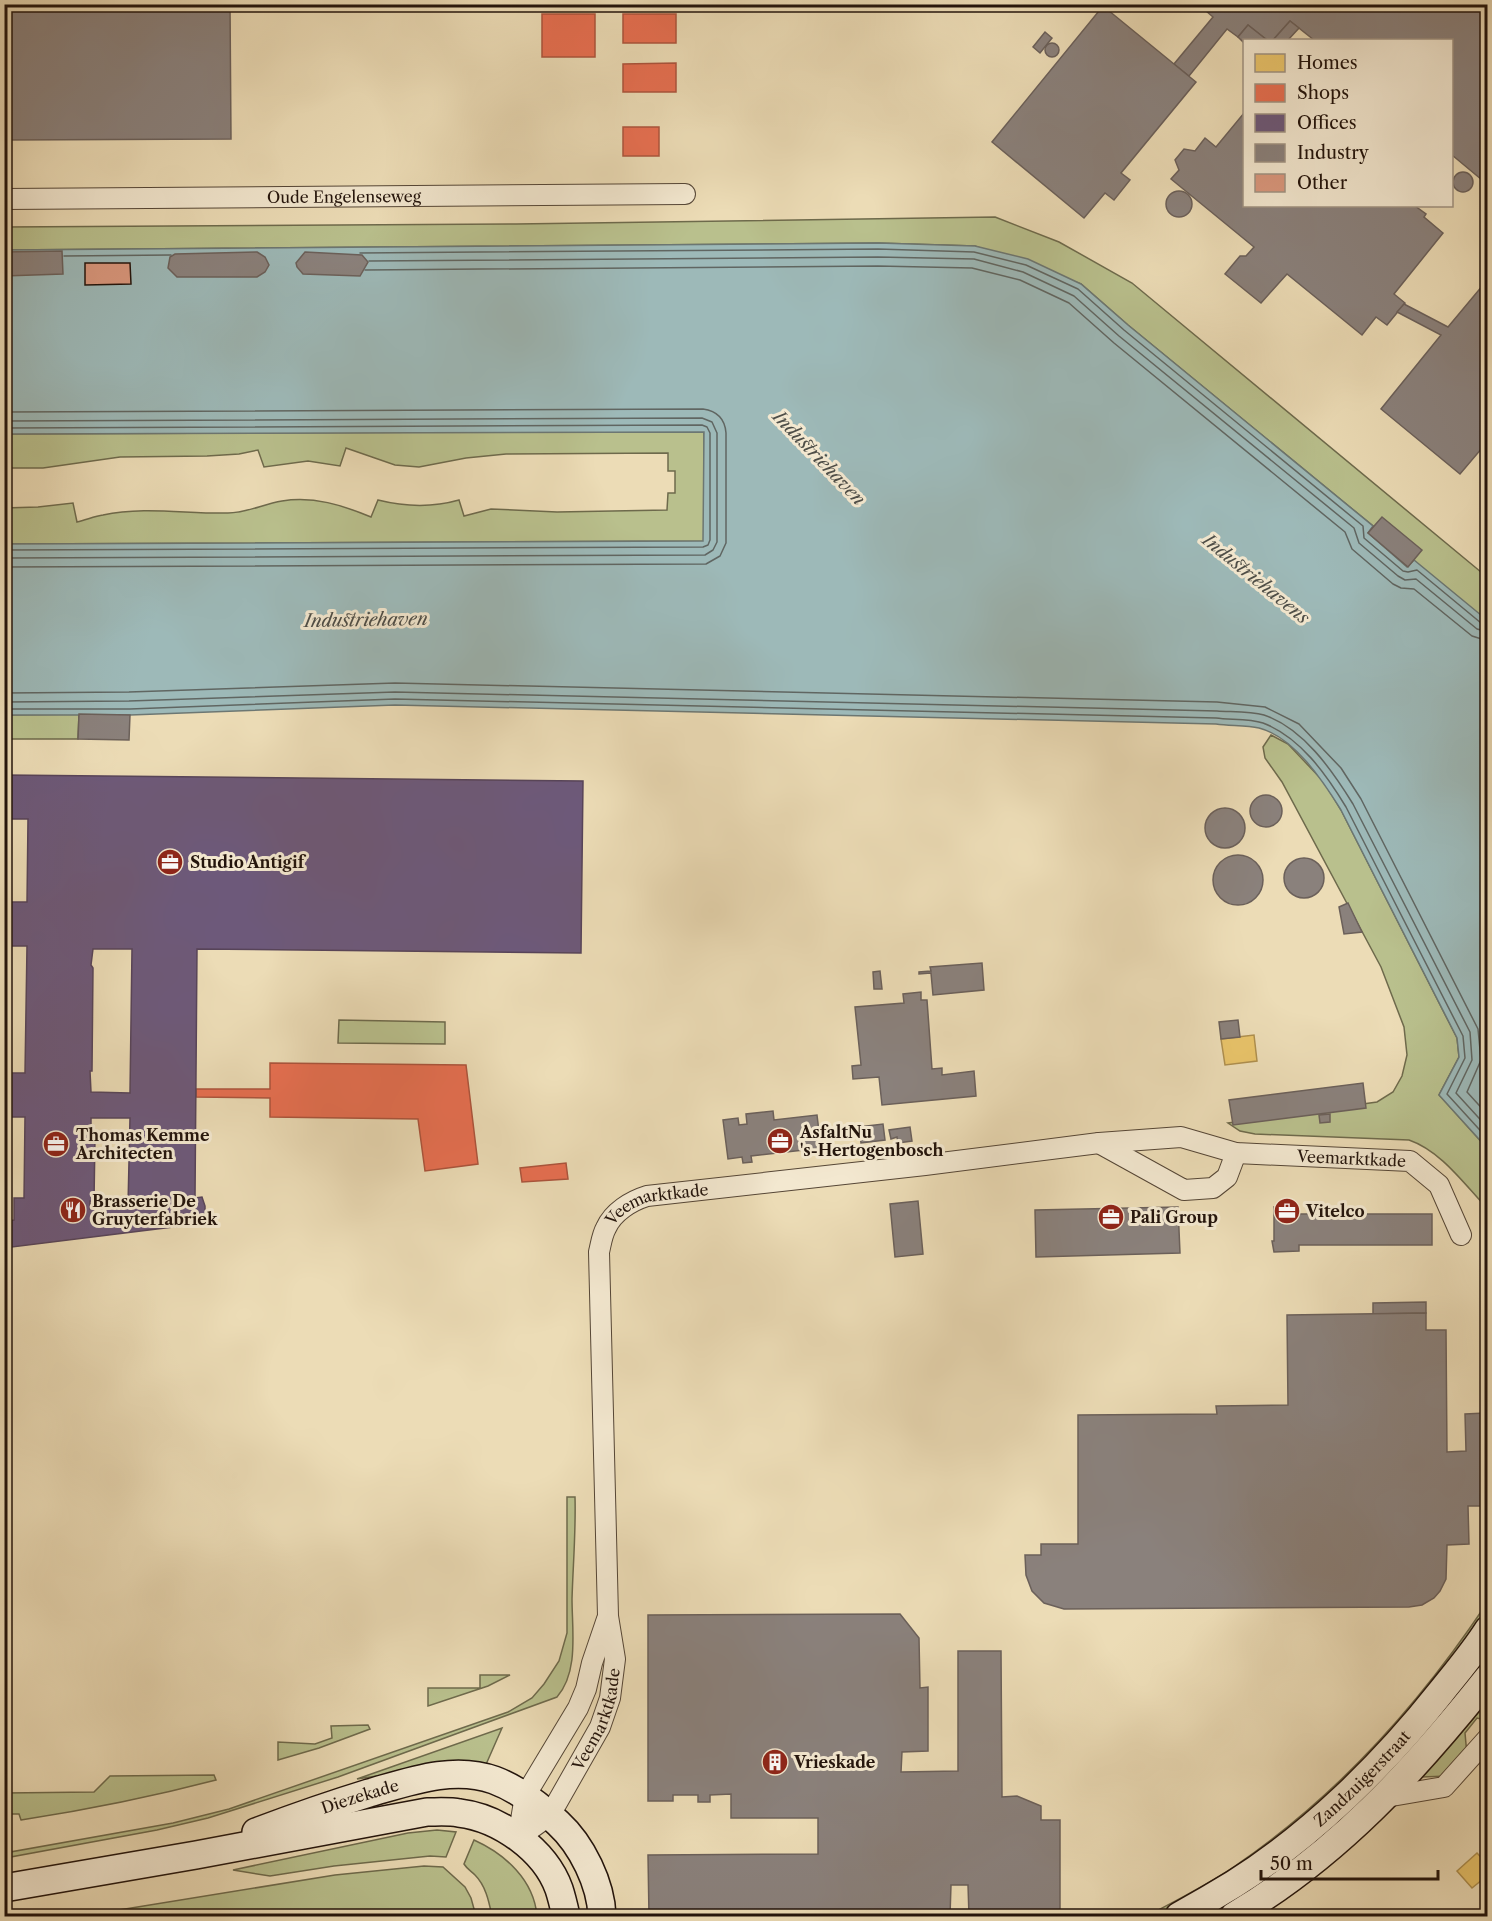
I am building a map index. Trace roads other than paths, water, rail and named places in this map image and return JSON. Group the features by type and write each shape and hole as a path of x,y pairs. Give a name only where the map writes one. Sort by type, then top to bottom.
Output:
{"street":[{"name":"Oude Engelenseweg","path":"4,200 685,194"},
{"name":"Veemarktkade","path":"518,1838 550,1815 600,1727 610,1698 615,1659 608,1616 599,1252 606,1227 633,1200 647,1196 914,1167 1099,1143 1181,1137 1236,1153 1410,1161 1439,1185 1461,1234"},
{"path":"1099,1143 1184,1190 1213,1188 1227,1177 1236,1153"},
{"name":"Veemarktkade","path":"518,1838 525,1796 578,1708 608,1616"},
{"name":"Zandzuigerstraat","path":"1179,1917 1235,1883 1293,1841 1366,1777 1420,1718 1488,1630"},
{"name":"Zandzuigerstraat","path":"1234,1917 1321,1856 1386,1797 1441,1737 1488,1678"},
{"name":"Zandzuigerstraat","path":"1386,1797 1444,1787 1488,1738"},
{"name":"Diezekade","path":"196,1855 316,1809 421,1778 476,1776 493,1780 525,1796"},
{"path":"525,1796 550,1815 572,1838 585,1860 600,1897 602,1917"},
{"name":"Diezekade","path":"4,1888 427,1812 459,1813 478,1817 518,1838"},
{"path":"518,1838 552,1874 559,1888 566,1917"}],"water":[{"path":"878,243 975,246 1028,259 1081,284 1373,526 1368,533 1407,567 1414,560 1487,620 1487,1148 1439,1095 1459,1057 1457,1038 1341,810 1326,786 1296,750 1272,733 1259,728 1216,724 395,705 130,715 5,715 5,544 703,541 704,432 5,434 4,250"}],"place":[{"name":"Studio Antigif","path":"170,862"},
{"name":"AsfaltNu 's-Hertogenbosch","path":"780,1141"},
{"name":"Thomas Kemme Architecten","path":"56,1144"},
{"name":"Brasserie De Gruyterfabriek","path":"73,1210"},
{"name":"Vitelco","path":"1287,1211"},
{"name":"Pali Group","path":"1111,1217"},
{"name":"Vrieskade","path":"775,1762"}],"water label":[{"name":"Industriehaven","path":"819,458"},
{"name":"Industriehavens","path":"1256,579"},
{"name":"Industriehaven","path":"366,620"}]}
